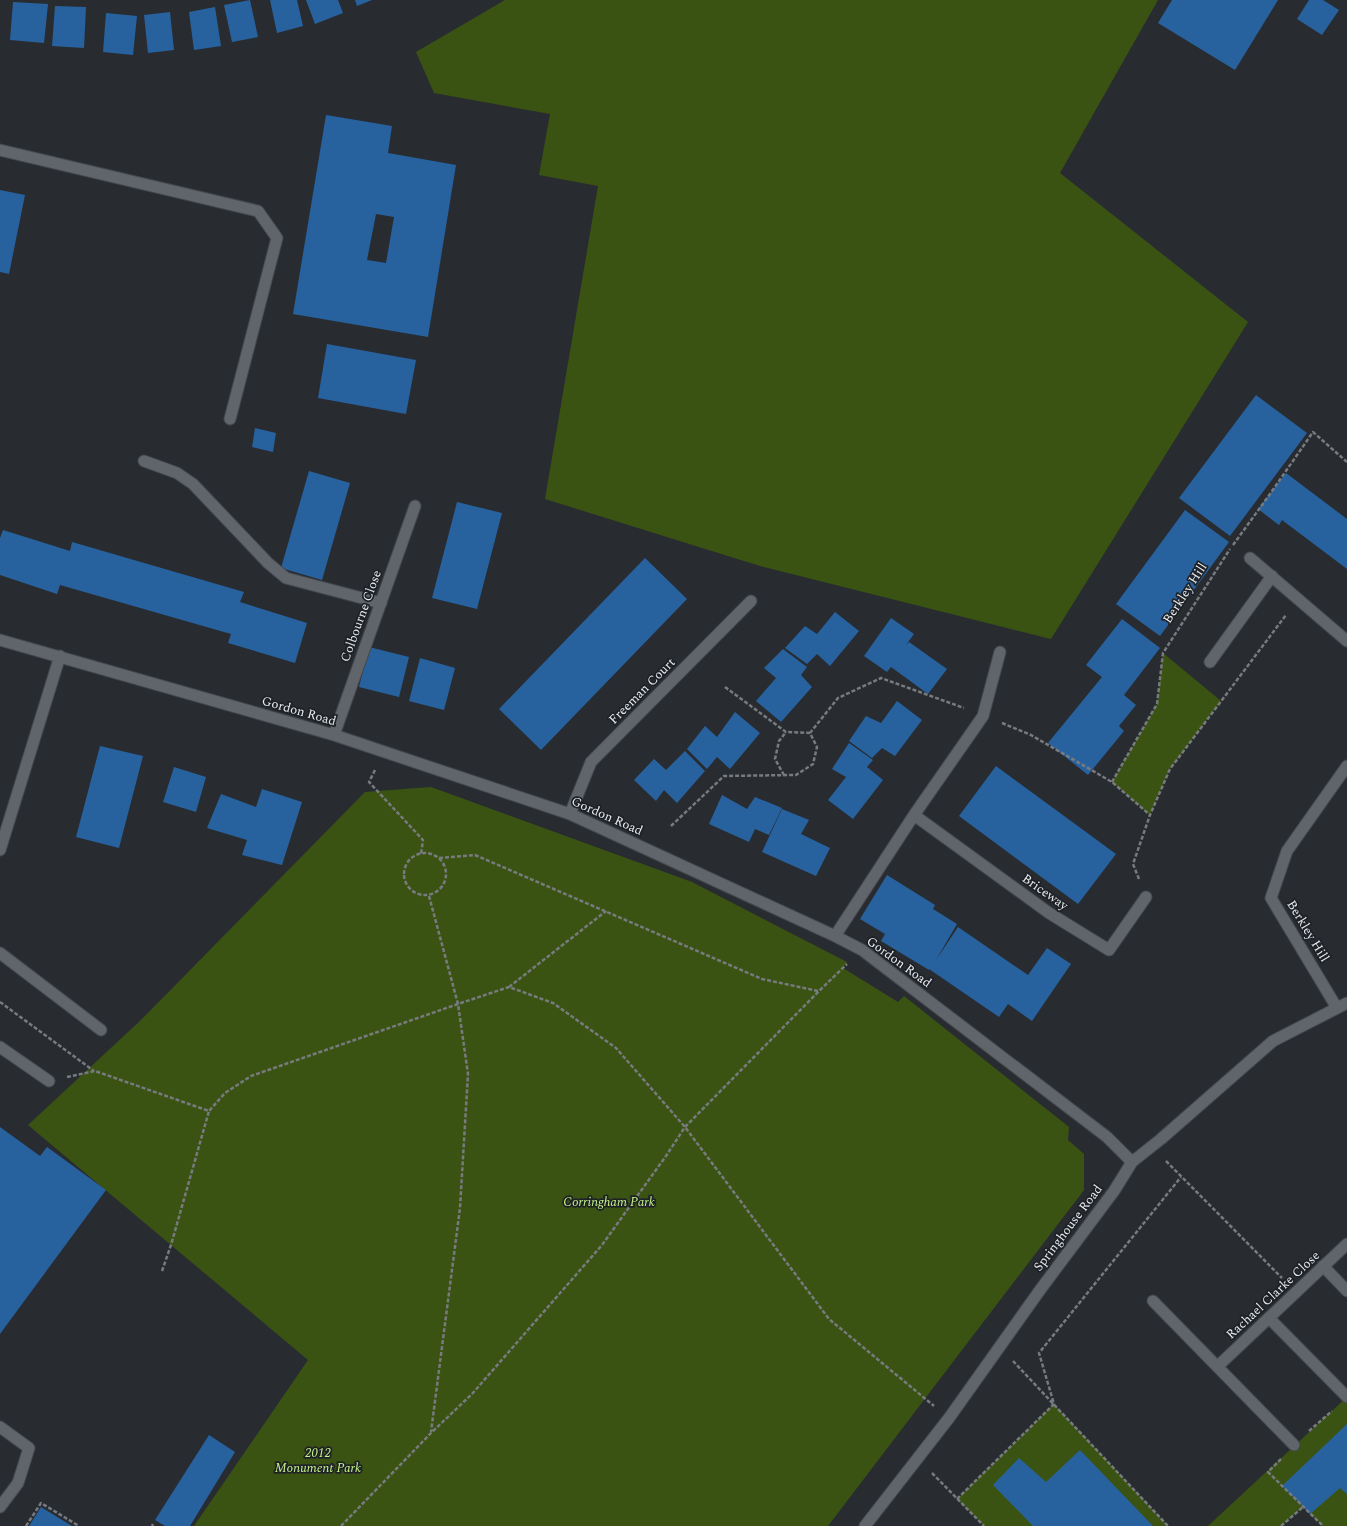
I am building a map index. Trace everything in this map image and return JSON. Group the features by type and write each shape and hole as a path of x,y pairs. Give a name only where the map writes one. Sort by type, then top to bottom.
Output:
{"street":[{"path":"0,150 258,211 277,238 230,419"},
{"path":"144,461 177,473 194,484 268,564 286,578 381,602"},
{"name":"Colbourne Close","path":"334,735 415,506"},
{"path":"1250,558 1347,641"},
{"path":"1210,662 1272,576"},
{"name":"Freeman Court","path":"570,814 591,762 751,601"},
{"name":"Gordon Road","path":"0,640 334,735 570,814 835,936 862,950 1107,1137 1132,1162"},
{"path":"835,936 914,815 983,716 1000,652"},
{"path":"0,850 60,656"},
{"name":"Berkley Hill","path":"1342,1005 1271,898 1287,851 1347,766"},
{"name":"Briceway","path":"914,815 1049,913 1109,950 1146,897"},
{"path":"0,953 102,1030"},
{"name":"Springhouse Road","path":"865,1526 948,1418 1044,1284 1114,1191 1132,1162 1273,1041 1342,1005"},
{"path":"0,1047 49,1081"},
{"name":"Rachael Clarke Close","path":"1218,1366 1347,1244"},
{"path":"1324,1266 1347,1291"},
{"path":"1153,1302 1218,1366 1294,1445"},
{"path":"1269,1318 1347,1397"},
{"path":"0,1427 29,1448 18,1482 0,1507"}],"path":[{"name":"Berkley Hill","path":"1112,782 1157,704 1163,652 1236,541 1313,432 1347,462"},
{"path":"1146,897 1133,864 1150,815 1170,770 1298,598"},
{"path":"810,733 838,698 881,678 1032,735 1112,782 1150,815"},
{"path":"725,686 786,732 810,733"},
{"path":"784,775 775,759 779,741 786,732"},
{"path":"671,826 724,776 796,775 813,764 817,747 810,733"},
{"path":"383,751 369,782 423,840 421,854"},
{"path":"439,858 447,872 442,887 429,896 416,894 407,885 404,872 410,860 421,854 430,854 439,858 475,855 762,979 819,991"},
{"path":"429,896 458,1004 468,1074 460,1208 431,1433"},
{"path":"162,1271 172,1245 209,1111 225,1093 251,1076 509,987 606,911"},
{"path":"341,1526 431,1433 472,1394 602,1245 685,1127 819,991 862,950"},
{"path":"509,987 553,1003 616,1048 685,1127 829,1319 948,1418"},
{"path":"0,1002 95,1071 209,1111"},
{"path":"49,1081 95,1071"},
{"path":"1152,1146 1296,1293"},
{"path":"1054,1404 1039,1353 1182,1176"},
{"path":"999,1347 1168,1526"},
{"path":"957,1499 1054,1404"},
{"path":"918,1458 984,1526"},
{"path":"26,1526 41,1503 79,1526"},
{"path":"1281,1526 1303,1507"}],"green space":[{"path":"505,0 1158,0 1060,173 1248,322 1051,639 760,566 545,499 598,186 539,175 550,114 434,93 416,52"},
{"path":"1163,653 1221,701 1170,769 1150,815 1112,782 1157,704"},
{"name":"Corringham Park","path":"431,787 692,882 847,962 843,968 898,1002 904,996 1069,1127 1068,1140 1084,1154 1084,1190 828,1526 194,1526 308,1360 28,1125 141,1020 365,792"},
{"path":"1347,1397 1347,1526 1323,1526 1303,1507 1281,1526 1208,1526"},
{"path":"1054,1404 1168,1526 984,1526 957,1499"}],"building":[{"path":"250,0 258,37 232,42 224,5"},
{"path":"270,0 297,0 303,26 277,33"},
{"path":"306,0 338,0 343,13 315,24"},
{"path":"355,0 372,0 357,6"},
{"path":"1172,0 1278,0 1235,70 1158,23"},
{"path":"1309,0 1323,0 1339,10 1322,35 1297,19"},
{"path":"13,2 48,4 44,43 10,40"},
{"path":"55,6 86,7 84,48 52,46"},
{"path":"215,7 221,46 194,50 189,12"},
{"path":"170,12 174,50 148,53 144,15"},
{"path":"106,13 137,16 133,55 103,52"},
{"path":"326,115 392,126 388,153 456,165 428,337 293,314","holes":["376,214 394,217 386,263 367,260"]},
{"path":"0,190 25,195 9,274 0,272"},
{"path":"327,344 416,360 406,414 318,398"},
{"path":"1256,395 1307,433 1230,536 1179,498"},
{"path":"255,428 276,433 273,452 252,447"},
{"path":"309,471 350,483 322,580 281,568"},
{"path":"1286,473 1347,519 1347,569 1282,520 1279,525 1258,509"},
{"path":"457,502 502,513 477,609 432,598"},
{"path":"1185,510 1229,542 1160,636 1116,604"},
{"path":"3,530 70,551 72,542 244,592 240,602 307,623 295,663 228,643 231,634 60,585 57,594 0,575 0,538"},
{"path":"645,558 687,599 541,750 499,709"},
{"path":"835,612 859,631 830,666 817,654 807,664 785,648 805,626 817,634"},
{"path":"891,618 914,634 906,645 909,642 947,669 928,694 891,667 887,672 864,656"},
{"path":"1122,619 1160,648 1124,695 1136,705 1119,726 1124,731 1088,775 1048,743 1102,677 1086,665"},
{"path":"369,647 409,657 399,697 359,687"},
{"path":"783,649 807,667 801,675 812,687 781,722 756,701 776,678 764,668"},
{"path":"420,658 455,668 444,710 409,701"},
{"path":"897,701 922,720 895,756 882,748 872,758 849,741 866,716 881,723"},
{"path":"735,712 760,733 730,769 717,757 707,769 687,749 705,726 717,737"},
{"path":"849,743 873,760 867,767 883,780 853,819 828,800 846,777 832,769"},
{"path":"100,746 143,756 119,848 76,837"},
{"path":"685,751 705,771 677,803 664,790 656,801 634,780 654,759 666,770"},
{"path":"996,766 1116,854 1078,904 959,816"},
{"path":"174,767 206,777 196,812 163,802"},
{"path":"262,789 302,802 282,865 242,855 247,840 207,828 221,794 256,807"},
{"path":"722,795 747,809 755,797 782,808 769,835 755,829 749,842 709,824"},
{"path":"782,809 809,820 801,834 830,848 816,876 762,852"},
{"path":"887,875 935,905 933,909 957,924 936,960 958,927 1028,975 1047,948 1071,964 1032,1021 1008,1004 999,1017 929,969 881,941 885,934 860,919"},
{"path":"0,1127 40,1156 47,1147 106,1190 0,1334"},
{"path":"1347,1424 1347,1494 1340,1488 1310,1514 1282,1486"},
{"path":"209,1435 235,1452 190,1526 165,1526 155,1520"},
{"path":"1080,1450 1153,1526 1033,1526 993,1485 1019,1458 1046,1482"},
{"path":"41,1507 72,1526 29,1526"}],"park label":[{"name":"2012 Monument Park","path":"318,1460"}]}
